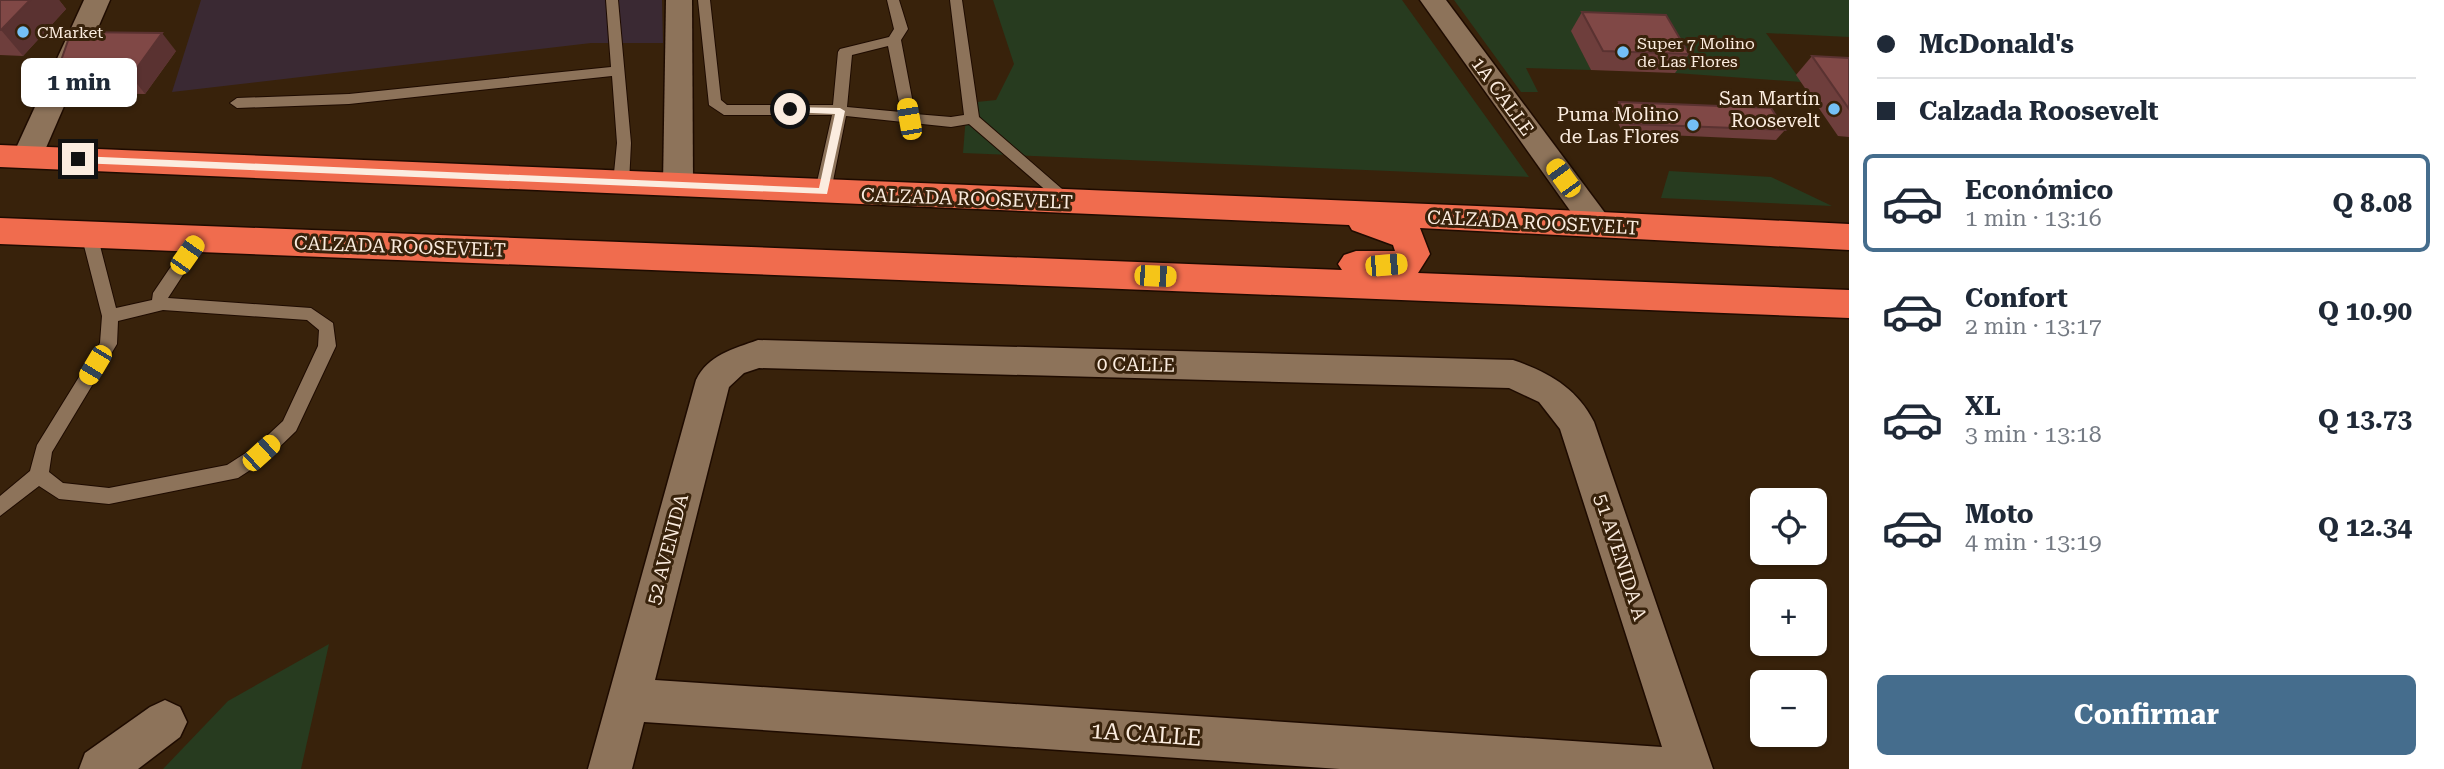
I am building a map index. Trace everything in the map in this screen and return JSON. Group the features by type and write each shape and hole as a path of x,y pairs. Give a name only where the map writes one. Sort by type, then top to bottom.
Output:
{"highway":[{"name":"CALZADA ROOSEVELT","path":"13,156 1849,237"},
{"path":"415,247 532,231 1386,265 1405,264 1413,254 1408,237 1383,225 1334,213"},
{"name":"CALZADA ROOSEVELT","path":"0,231 1849,304"}],"street":[{"path":"13,156 97,0"},
{"path":"678,185 679,0"},
{"name":"1A CALLE","path":"1433,0 1597,225"},
{"name":"0 CALLE","path":"758,354 1513,374"},
{"name":"52 AVENIDA","path":"610,769 626,699 712,380 732,363 758,354"},
{"name":"51 AVENIDA A","path":"1513,374 1551,392 1576,422 1691,769"},
{"name":"1A CALLE","path":"626,699 1666,769"},
{"path":"101,769 165,722"}],"lane":[{"path":"612,0 624,143 621,183"},
{"path":"704,0 714,102 723,110 817,108 951,122 972,119"},
{"path":"893,0 901,29 894,40 909,119"},
{"path":"956,0 967,99 972,119 1069,202"},
{"path":"823,191 840,111 845,52 894,40"},
{"path":"237,103 349,99 618,71"},
{"path":"0,508 39,475 43,451 108,344 110,317 89,234"},
{"path":"163,304 159,297 163,288 199,238"},
{"path":"39,475 60,491 109,496 231,472 261,453 290,426 327,346 327,328 311,314 163,304 110,317"}],"shaded area":[{"path":"201,0 662,0 663,43 591,43 172,92"}],"green space":[{"path":"993,0 1402,0 1529,177 963,153 967,103 996,100 1014,64"},
{"path":"1454,0 1849,0 1849,37 1766,33 1802,82 1675,73 1653,34 1572,31 1591,70 1526,68 1538,92 1521,92"},
{"path":"1669,171 1771,177 1832,206 1661,198"},
{"path":"329,644 301,769 163,769 228,701"}],"building":[{"path":"0,0 30,0 1,30 0,30"},
{"path":"1582,12 1666,15 1689,54 1603,51"},
{"path":"71,32 162,33 131,76 56,75"},
{"path":"1812,56 1849,58 1849,109"},
{"path":"1619,102 1771,108 1785,130 1630,124"}],"place":[{"name":"CMarket","path":"23,32"},
{"name":"Super 7 Molino de Las Flores","path":"1623,52"},
{"name":"San Martín Roosevelt","path":"1834,109"},
{"name":"Puma Molino de Las Flores","path":"1693,125"}],"route":[{"path":"78,159 823,191 840,111 790,109"}]}
